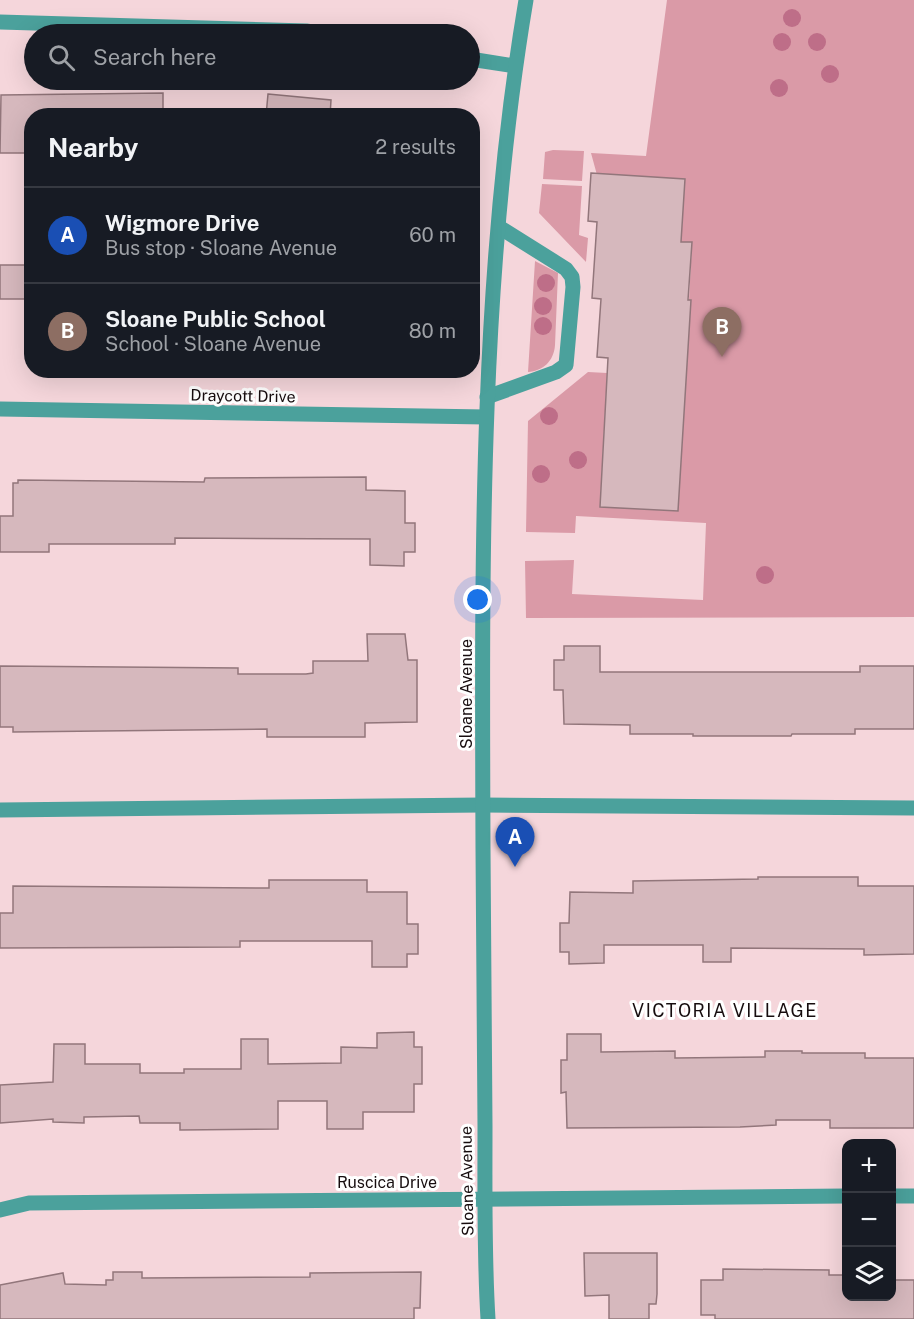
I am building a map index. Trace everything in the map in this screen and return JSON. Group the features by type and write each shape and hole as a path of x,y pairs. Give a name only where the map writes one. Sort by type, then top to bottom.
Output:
{"street":[{"name":"Sloane Avenue","path":"488,1319 485,1199 483,805 486,417 499,227 515,66 526,0"},
{"path":"0,22 68,24"},
{"path":"480,61 515,66"},
{"path":"487,397 556,372 567,365 573,291 573,279 566,269 499,227"},
{"name":"Draycott Drive","path":"0,409 486,417"},
{"path":"0,810 483,805 914,808"},
{"name":"Ruscica Drive","path":"0,1210 29,1203 842,1196"},
{"path":"896,1196 914,1196"}],"shaded area":[{"path":"667,0 914,0 914,617 526,618 525,561 574,560 572,594 703,600 706,523 576,516 575,533 526,532 528,421 588,372 607,373 600,506 678,511 692,243 681,242 683,179 597,175 591,153 646,156"},
{"path":"584,151 582,181 543,179 545,152"},
{"path":"542,184 582,186 579,235 588,238 586,262 539,213"},
{"path":"535,261 558,273 555,345 547,364 538,370 528,372"}],"building":[{"path":"163,93 163,108 24,108 24,153 0,153 1,95"},
{"path":"268,94 331,100 330,108 267,108"},
{"path":"591,173 685,179 681,242 692,242 688,300 691,300 678,511 600,507 608,358 597,357 601,299 592,298 597,222 588,221"},
{"path":"0,265 24,265 24,299 0,299"},
{"path":"366,477 366,490 405,491 405,523 415,523 415,552 404,552 404,566 370,565 370,539 175,538 175,544 49,544 49,552 0,552 0,516 13,516 13,483 18,483 18,480 204,482 205,478"},
{"path":"367,634 405,634 408,660 417,660 417,722 365,723 365,737 267,737 267,729 13,732 13,727 0,727 0,666 238,668 238,674 306,674 313,673 313,661 368,661"},
{"path":"564,646 600,646 600,672 860,672 860,666 914,666 914,729 855,729 855,734 693,736 693,734 630,734 630,725 564,724 563,690 554,690 554,660 564,660"},
{"path":"758,877 858,877 858,886 914,886 914,954 864,955 864,949 731,948 731,962 703,962 703,945 604,945 604,963 569,964 569,952 560,952 560,923 569,923 570,892 633,893 633,881 758,879"},
{"path":"269,880 367,880 367,892 407,892 407,924 418,924 418,954 407,954 407,967 372,967 372,941 240,941 240,947 0,948 0,913 13,913 13,886 269,888"},
{"path":"414,1032 414,1047 422,1047 422,1084 414,1084 414,1112 363,1112 363,1129 327,1129 327,1101 278,1101 278,1129 180,1130 180,1123 140,1123 139,1116 84,1117 84,1123 53,1122 53,1119 0,1123 0,1085 53,1082 54,1044 85,1044 85,1064 140,1064 140,1073 184,1073 184,1069 241,1069 241,1039 268,1039 268,1064 341,1063 341,1047 377,1048 377,1033"},
{"path":"567,1034 601,1034 601,1052 675,1051 675,1058 765,1057 765,1051 802,1051 802,1053 865,1053 865,1058 914,1058 914,1128 830,1128 830,1120 776,1120 776,1125 740,1127 567,1128 566,1092 561,1093 561,1060 567,1060"},
{"path":"584,1253 657,1253 656,1304 649,1304 649,1319 609,1319 609,1295 585,1296"},
{"path":"723,1269 829,1270 829,1275 842,1275 842,1301 896,1301 896,1280 914,1280 914,1319 715,1319 715,1315 701,1315 701,1280 723,1280"},
{"path":"113,1272 142,1272 142,1278 310,1277 310,1273 421,1272 420,1308 414,1308 414,1319 0,1319 0,1285 63,1273 65,1284 106,1285 106,1280 113,1280"}],"place":[{"name":"Sloane Public School","path":"722,357"},
{"name":"Wigmore Drive","path":"515,867"}],"district":[{"name":"VICTORIA VILLAGE","path":"725,1010"}]}
